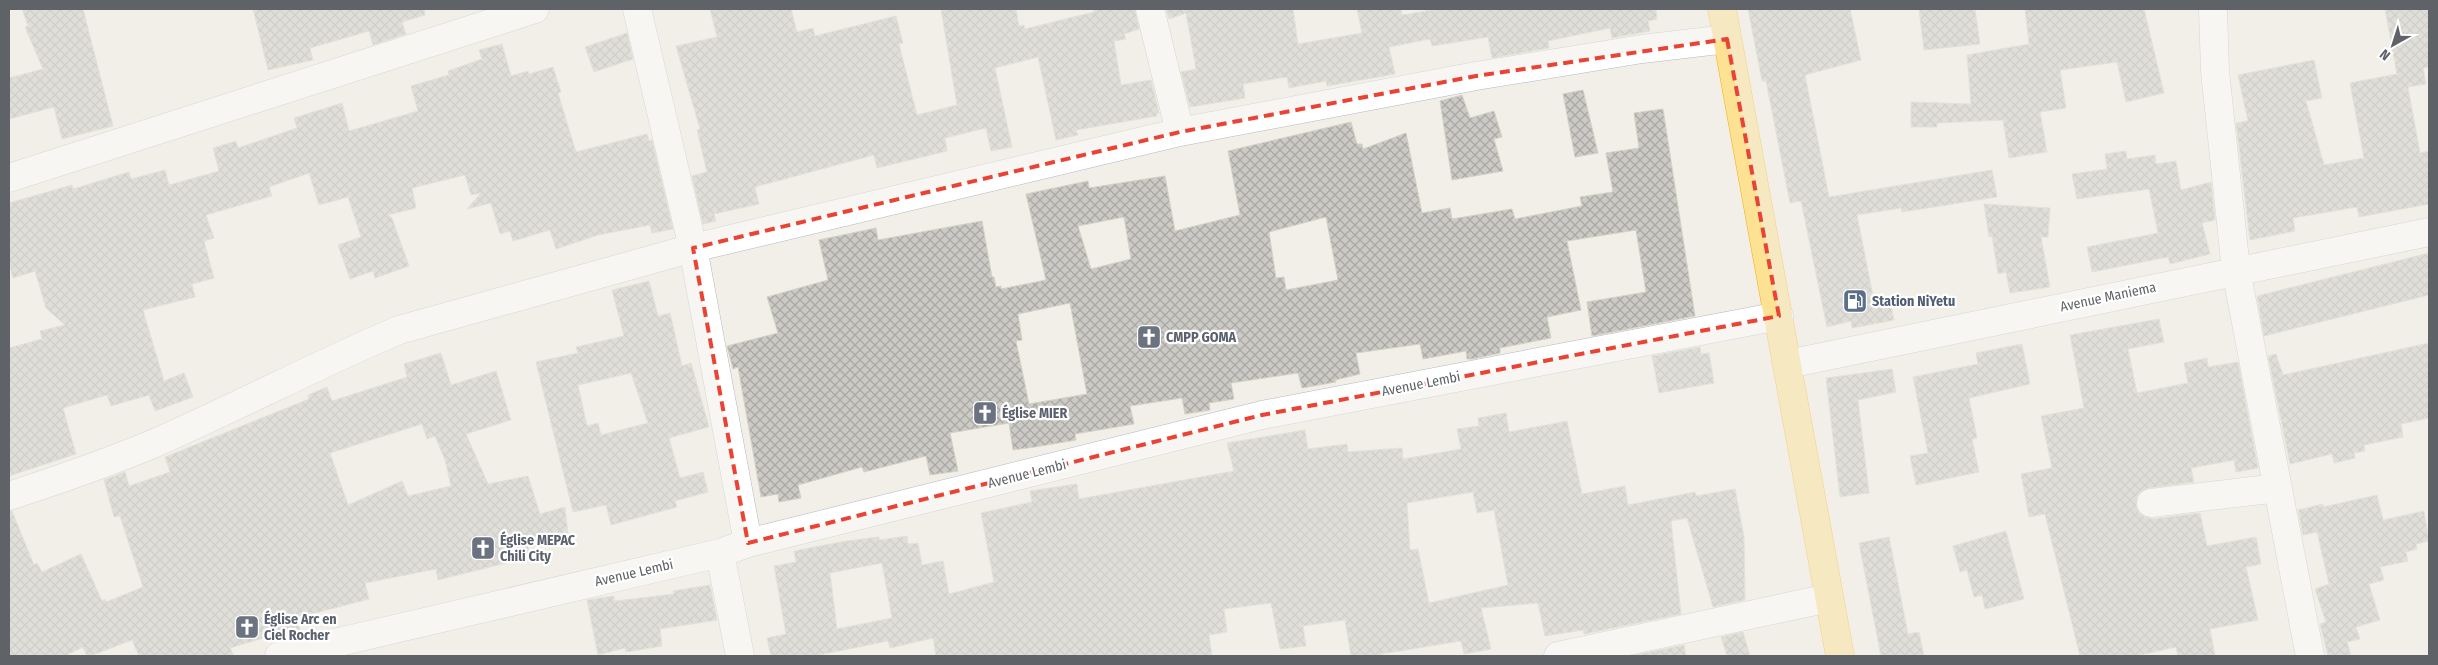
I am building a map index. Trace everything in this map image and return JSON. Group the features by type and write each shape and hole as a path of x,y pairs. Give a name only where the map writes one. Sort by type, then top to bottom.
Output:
{"highway":[{"path":"1722,9 1840,656"}],"street":[{"path":"9,178 535,9"},
{"path":"637,9 693,248 748,543"},
{"path":"1150,9 1180,132"},
{"path":"2213,9 2215,72 2236,270 2310,656"},
{"path":"9,496 96,467 153,444 347,352 399,330 693,248 1180,132 1476,76 1642,49 1727,39"},
{"name":"Avenue Maniema","path":"1788,364 2236,270 2429,232"},
{"name":"Avenue Lembi","path":"280,656 720,553 748,543 1262,415 1779,316"},
{"path":"2151,503 2278,488"},
{"path":"720,553 740,656"},
{"path":"1558,656 1829,598"}],"highlighted area":[{"path":"1727,39 1779,316 1262,415 748,543 693,248 1180,132 1476,76"}],"building":[{"path":"22,9 83,9 113,126 62,139 54,107 9,119 9,78 43,69 25,27 28,26"},
{"path":"253,9 424,9 425,15 402,22 406,34 373,45 369,31 310,48 313,60 268,70"},
{"path":"710,9 791,9 797,32 813,28 815,36 896,16 903,43 899,44 917,115 957,105 941,9 1016,9 1019,26 1024,25 1025,29 1094,12 1094,9 1135,9 1139,29 1124,34 1126,39 1114,41 1121,85 1151,80 1159,113 1156,113 1157,116 1076,130 1078,135 1056,140 1038,57 995,68 1012,147 991,151 986,128 945,138 947,151 877,168 874,155 755,187 759,204 714,214 716,221 703,224 692,176 707,172 697,130 700,129 676,46 717,37"},
{"path":"1166,9 1293,9 1298,44 1362,33 1357,9 1401,9 1402,15 1438,9 1656,9 1657,19 1648,21 1650,31 1612,38 1610,28 1548,41 1549,48 1492,58 1488,37 1432,46 1430,39 1389,47 1395,74 1327,86 1326,81 1289,88 1287,77 1243,84 1245,98 1190,107 1181,72 1196,69 1186,13 1169,19"},
{"path":"1748,9 1850,9 1861,60 1805,75 1829,197 1992,170 1997,197 1902,212 1901,208 1857,215 1874,301 1889,297 1894,320 1852,328 1851,321 1827,327 1801,201 1790,203 1766,81 1762,81"},
{"path":"1919,9 1975,9 1980,44 1924,50"},
{"path":"2025,9 2144,9 2164,93 2126,102 2117,62 2060,70 2066,108 2040,112 2047,152 2009,158 2003,120 1937,123 1937,127 1911,127 1911,102 1971,104 1967,55 2029,44"},
{"path":"2385,9 2429,9 2429,67 2423,68 2426,84 2408,87 2420,153 2429,151 2429,204 2359,217 2357,207 2293,218 2295,231 2250,240 2236,123 2248,121 2238,75 2314,60 2322,98 2306,101 2324,165 2364,158 2350,83 2397,74"},
{"path":"627,33 633,59 594,72 585,47"},
{"path":"502,44 511,76 528,71 529,74 553,67 561,92 558,93 576,152 647,134 649,141 652,140 673,229 652,233 650,225 598,235 556,249 550,230 513,241 510,231 500,234 491,203 467,209 481,193 471,195 465,175 412,188 416,208 388,215 392,218 409,266 375,278 373,271 350,279 338,245 361,237 348,197 319,205 309,173 269,187 272,196 206,215 214,238 204,241 214,278 192,284 195,297 143,310 164,381 184,373 193,397 155,411 149,395 111,406 107,395 63,408 76,454 9,476 9,348 42,339 40,331 65,325 46,308 35,271 13,278 9,263 9,203 72,185 73,189 129,172 131,179 165,170 169,185 219,171 213,148 236,141 238,148 297,128 294,118 342,103 349,131 418,111 411,86 449,75 448,71 482,59 479,50"},
{"path":"1583,90 1598,153 1575,157 1563,94"},
{"path":"1462,95 1470,118 1494,111 1502,137 1494,139 1503,171 1452,180 1440,101"},
{"path":"1663,109 1695,316 1592,336 1587,302 1646,292 1636,230 1567,241 1581,310 1547,317 1551,338 1500,348 1500,353 1473,359 1467,359 1466,351 1423,359 1420,344 1356,353 1360,374 1335,380 1336,382 1302,388 1298,373 1231,383 1234,399 1209,403 1210,410 1185,414 1182,398 1130,406 1134,424 1075,434 1076,440 1035,447 1013,450 1009,423 950,433 958,471 930,475 926,456 864,472 862,467 798,485 801,498 779,502 778,494 761,497 738,367 733,369 727,346 778,333 767,297 828,280 819,240 876,228 878,240 982,221 992,277 994,277 996,287 1001,286 1001,289 1046,280 1026,194 1088,181 1089,188 1165,176 1175,231 1240,215 1228,151 1351,122 1357,144 1362,144 1363,149 1406,133 1422,213 1450,208 1452,219 1512,209 1515,219 1582,206 1580,197 1613,192 1606,153 1639,148 1634,113","holes":["1124,217 1131,259 1091,269 1078,226","1326,217 1338,280 1286,290 1284,277 1276,278 1269,232","1070,303 1087,394 1029,404 1016,341 1022,340 1018,314"]},
{"path":"2126,151 2127,159 2155,155 2156,164 2176,161 2181,190 2211,182 2215,220 2202,223 2210,254 2170,264 2168,257 2092,272 2087,247 2158,233 2149,189 2077,199 2072,174 2107,169 2105,154"},
{"path":"1984,204 2050,208 2048,237 2041,237 2050,287 2010,293 2006,272 1998,274 1992,236 1989,237"},
{"path":"2429,253 2429,295 2264,336 2257,296"},
{"path":"649,281 658,316 670,313 682,366 691,363 709,427 669,438 680,478 703,472 708,492 675,501 677,507 611,525 606,505 573,512 536,362 578,353 576,347 624,336 612,290","holes":["631,373 648,423 601,435 598,423 587,426 578,385"]},
{"path":"2159,319 2164,342 2128,349 2137,393 2188,383 2184,363 2207,358 2208,367 2238,362 2258,468 2236,472 2234,460 2191,468 2194,482 2149,488 2141,491 2137,496 2136,505 2139,513 2152,519 2200,513 2207,546 2256,537 2261,564 2246,567 2258,620 2210,629 2215,656 2178,656 2176,647 2136,656 2080,656 2045,514 2029,517 2021,474 2052,468 2041,416 2084,408 2070,335"},
{"path":"2429,343 2429,418 2401,424 2403,437 2364,445 2365,451 2354,453 2355,458 2334,463 2332,454 2290,464 2268,356 2276,354 2283,375"},
{"path":"2022,344 2030,384 1969,398 1977,438 1972,439 1979,472 1916,485 1910,456 1928,453 1913,377 1978,364 1976,353"},
{"path":"1700,347 1701,354 1709,353 1714,383 1659,393 1652,356"},
{"path":"441,353 451,385 496,371 511,420 466,434 488,484 528,476 540,514 565,507 569,543 528,547 530,557 438,580 436,569 365,583 369,599 296,618 301,633 279,640 277,634 230,648 234,656 139,656 132,640 90,656 87,656 83,647 65,656 9,656 9,511 12,511 34,565 37,563 42,572 81,554 102,601 105,599 106,602 143,587 120,516 114,517 104,480 125,472 129,486 170,472 165,457 309,399 308,395 327,387 332,401 407,377 404,364","holes":["422,424 427,439 435,436 445,460 451,486 408,496 402,481 348,505 330,453"]},
{"path":"1892,369 1896,392 1858,400 1869,493 1840,497 1826,378"},
{"path":"1506,413 1509,432 1567,421 1582,494 1625,486 1628,505 1695,492 1696,496 1735,489 1744,537 1745,600 1713,607 1687,518 1671,521 1681,614 1584,634 1583,630 1545,636 1538,603 1481,608 1491,649 1464,654 1461,641 1381,654 1382,656 1351,656 1345,620 1303,626 1306,646 1280,649 1271,603 1224,609 1227,632 1209,635 1212,656 936,656 933,638 890,648 888,641 814,656 771,656 767,638 786,634 774,566 796,562 794,551 846,541 879,537 879,540 907,536 908,544 918,543 922,565 943,561 949,594 994,582 981,513 1032,502 1030,491 1077,484 1079,499 1234,471 1227,443 1305,430 1308,449 1347,444 1348,452 1402,448 1403,459 1461,449 1457,429 1479,426 1478,418","holes":["1473,492 1477,513 1494,510 1508,585 1429,603 1418,549 1410,550 1407,503","882,563 892,618 837,629 830,573"]},
{"path":"2377,495 2383,520 2424,511 2429,541 2416,544 2417,549 2406,552 2408,561 2380,567 2384,580 2369,584 2380,620 2356,627 2360,639 2347,642 2351,656 2328,656 2320,624 2326,622 2315,589 2329,584 2317,532 2303,535 2298,510 2323,504 2323,507"},
{"path":"2006,531 2024,599 1985,609 1982,595 1974,597 1967,570 1960,572 1953,546"},
{"path":"1889,537 1908,634 1919,632 1924,656 1881,656 1859,543"},
{"path":"710,585 717,620 660,629 662,646 626,652 625,648 598,655 587,600 614,596 615,601 674,594 673,591"},
{"path":"1743,632 1750,656 1727,656 1721,637"},
{"path":"1684,645 1686,656 1631,656"}],"place":[{"name":"Station NiYetu","path":"1855,301"},
{"name":"CMPP GOMA","path":"1149,337"},
{"name":"Église MIER","path":"985,413"},
{"name":"Église MEPAC Chili City","path":"483,548"},
{"name":"Église Arc en Ciel Rocher","path":"247,627"}]}
